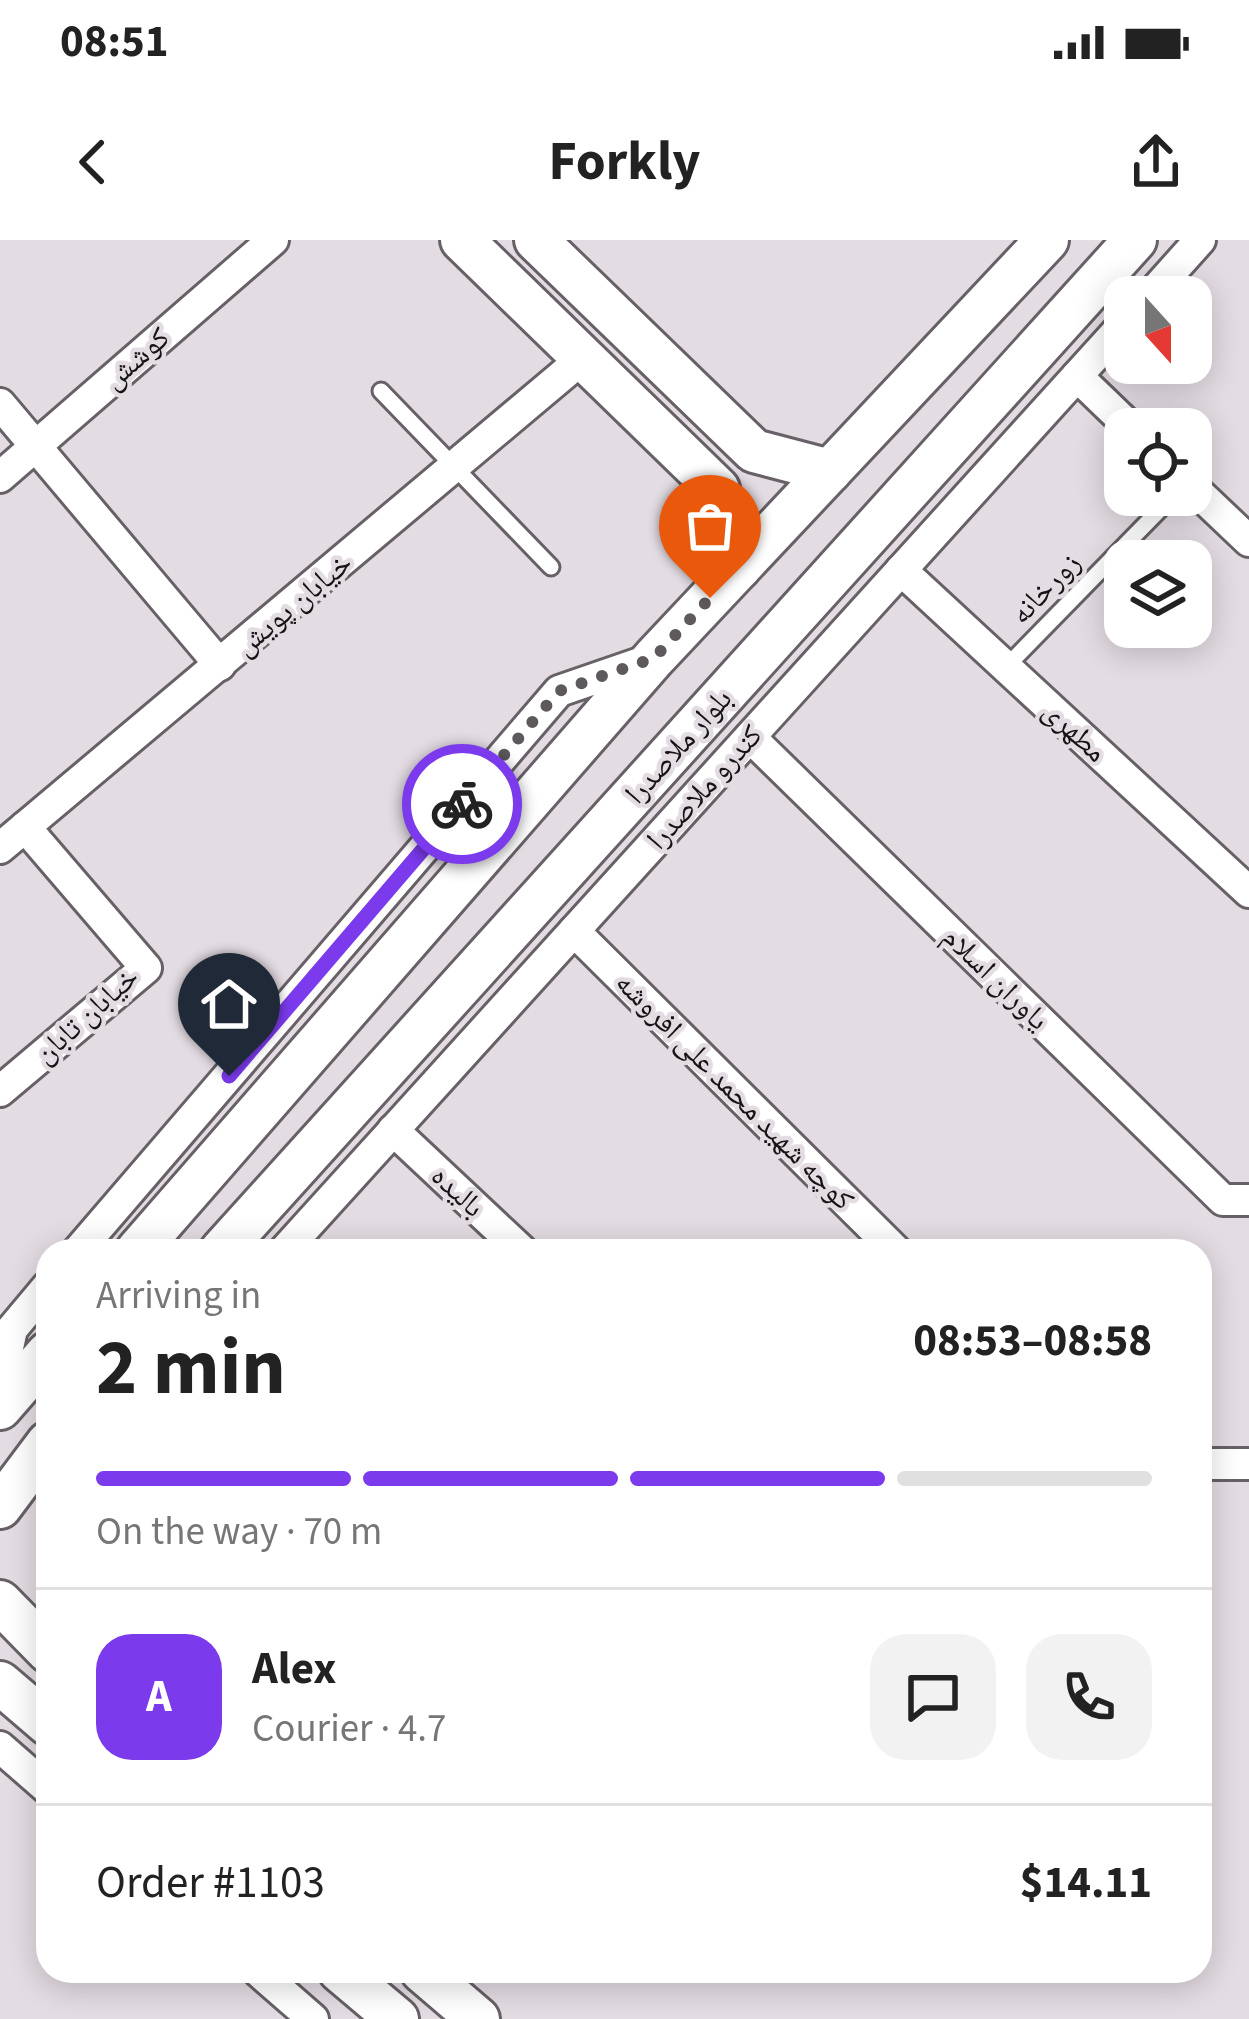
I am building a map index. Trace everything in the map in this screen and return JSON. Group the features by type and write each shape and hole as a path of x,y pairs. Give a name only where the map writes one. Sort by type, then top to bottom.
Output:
{"main road":[{"path":"462,240 718,488 739,568"},
{"path":"536,240 754,451 830,471"},
{"path":"147,1239 654,658 1047,240"},
{"name":"بلوار ملاصدرا","path":"232,1239 1135,240"},
{"path":"718,488 746,479 754,451"},
{"path":"0,1408 36,1367"},
{"path":"0,1507 34,1449"},
{"path":"0,1602 27,1645"},
{"path":"0,1683 36,1714"},
{"path":"354,1983 397,2019"},
{"path":"436,1983 478,2019"}],"street":[{"name":"کوشش","path":"0,477 273,240"},
{"path":"1168,276 1200,240"},
{"name":"کندرو ملاصدرا","path":"295,1239 1104,346"},
{"name":"خیابان پویش","path":"0,848 583,358"},
{"path":"1077,376 1110,408"},
{"path":"0,404 220,664"},
{"path":"1212,506 1249,541"},
{"name":"مطهری","path":"901,570 1249,892"},
{"path":"88,1239 559,691 654,658"},
{"name":"یاوران اسلام","path":"750,737 1222,1200 1249,1200"},
{"name":"خیابان تابان","path":"0,1090 146,968 25,827"},
{"name":"کوچه شهید محمد علی افروشه","path":"574,931 884,1239"},
{"name":"بالیده","path":"393,1130 509,1239"},
{"path":"0,1384 12,1329 36,1300"},
{"path":"1212,1464 1249,1464"},
{"path":"0,1747 36,1778"},
{"path":"272,1983 313,2019"}],"lane":[{"path":"381,392 551,567"},
{"name":"زورخانه","path":"1006,667 1153,516"}],"way so far":[{"path":"462,804 559,691 654,658 710,598"}],"route":[{"path":"229,1076 462,804"}]}
